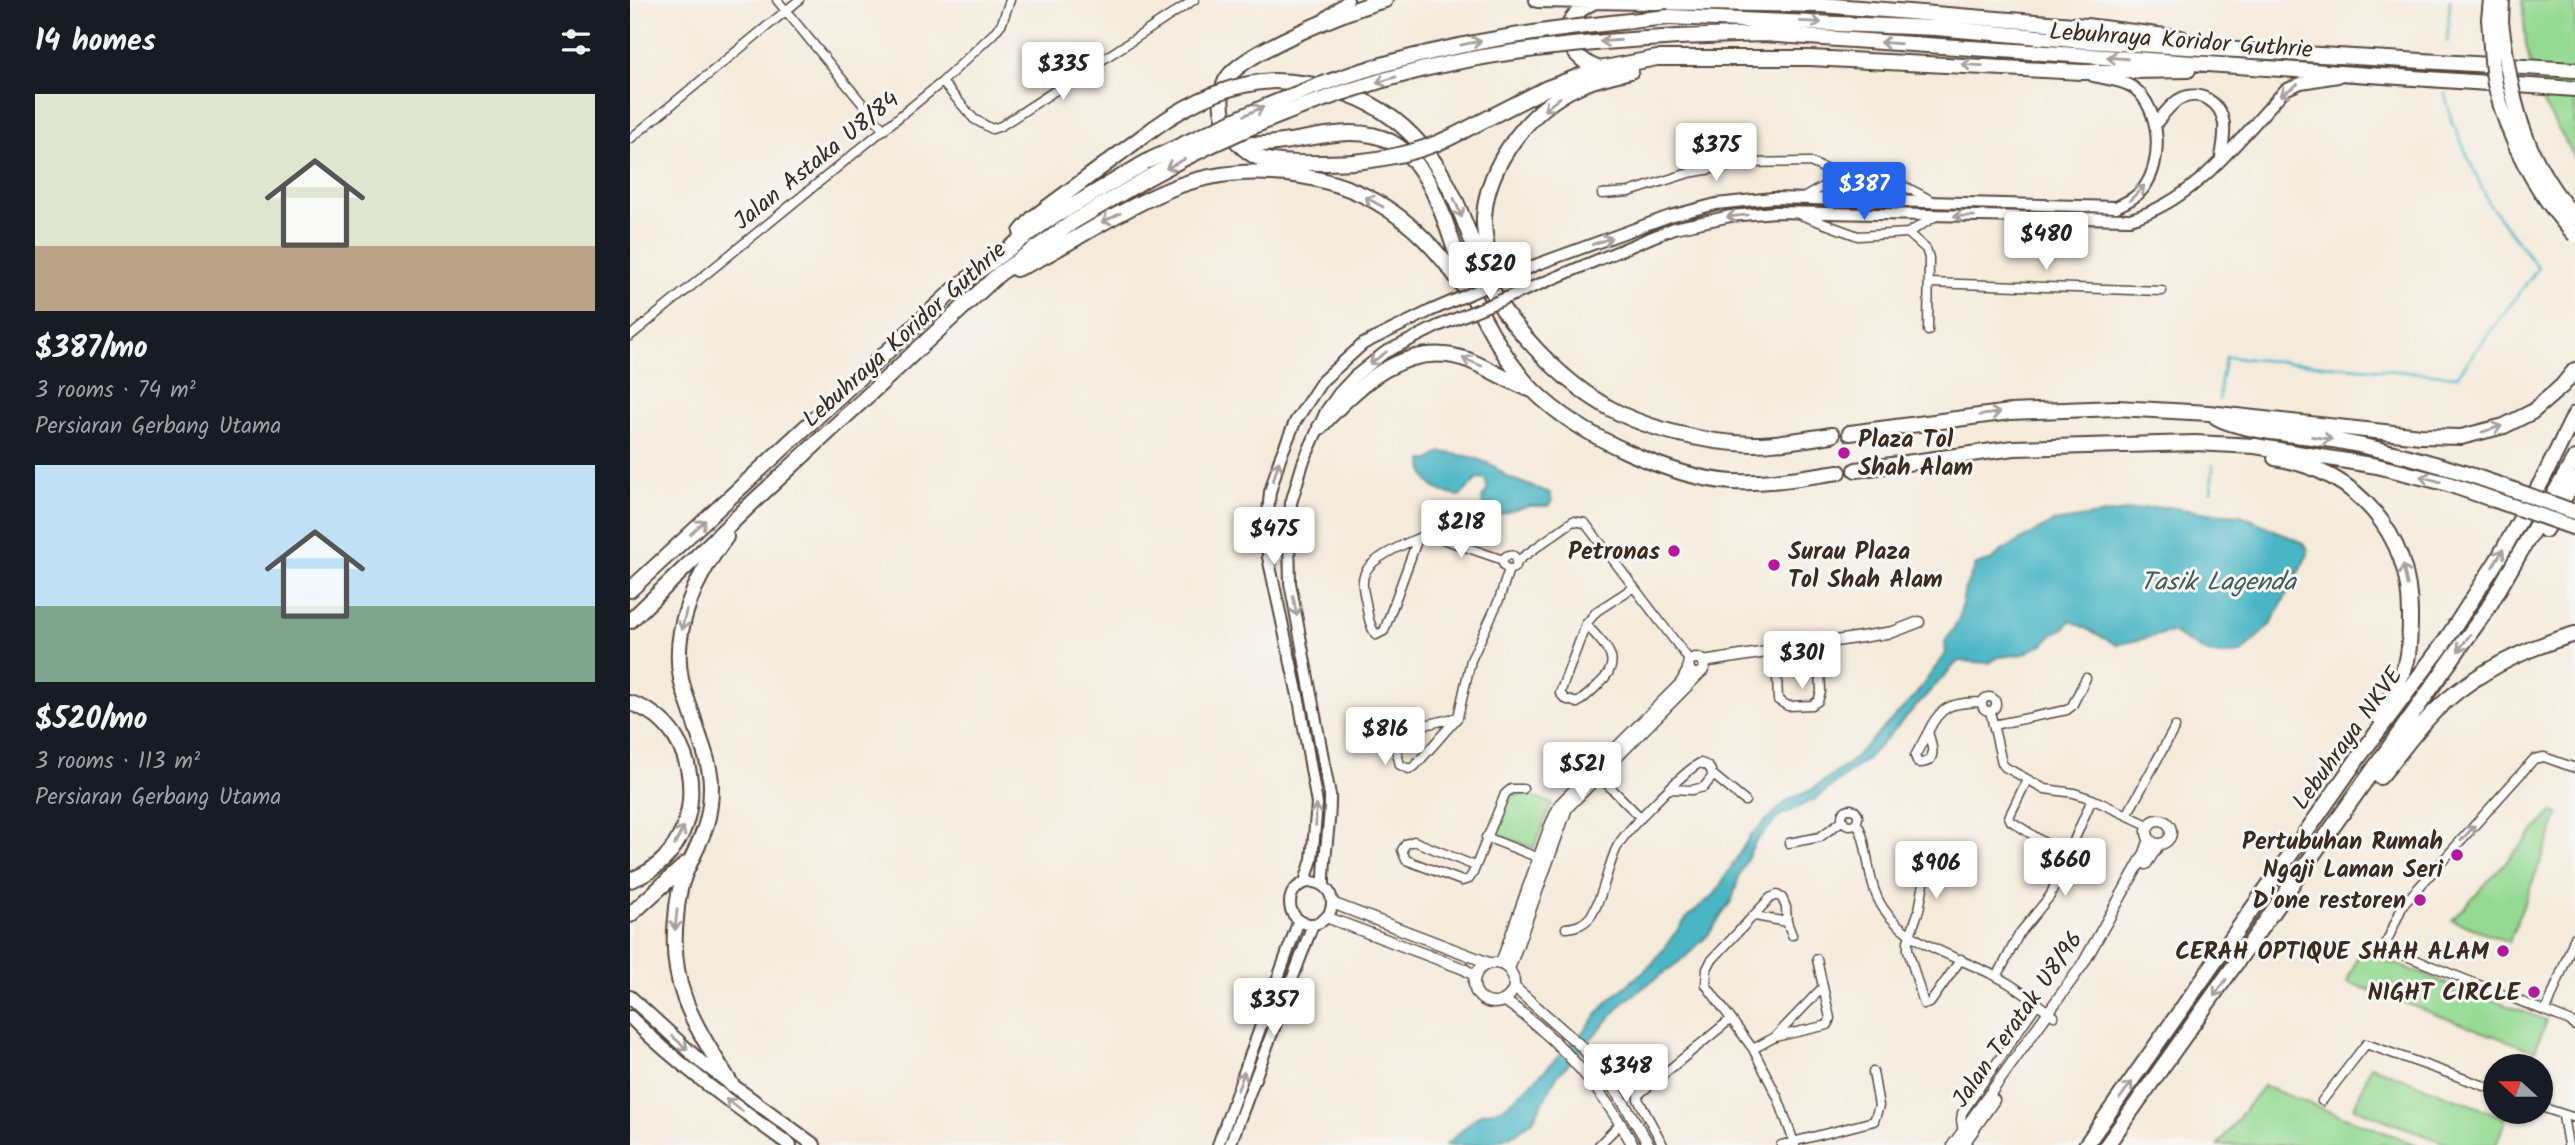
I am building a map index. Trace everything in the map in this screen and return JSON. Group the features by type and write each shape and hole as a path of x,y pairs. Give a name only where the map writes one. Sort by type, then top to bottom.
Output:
{"highway":[{"path":"1385,0 1317,24 1248,60 1229,75 1222,93 1222,114 1227,128 1255,157 1322,164 1395,157 1437,144 1548,88 1599,69 1632,61 1685,58 1810,58 2082,72 2182,71 2210,64"},
{"path":"1536,0 1821,5 1975,16 2195,39 2218,49"},
{"path":"2491,0 2509,85 2524,136 2542,172 2561,202 2575,217"},
{"path":"2502,0 2495,20 2495,82 2516,147 2557,217 2575,235"},
{"path":"1593,2 1573,18 1567,34 1575,55 1582,62 1599,69"},
{"name":"Lebuhraya Koridor Guthrie","path":"630,590 932,310 1003,251 1076,202 1287,97 1382,65 1497,37 1669,17 1936,28 2218,49 2575,70"},
{"name":"Lebuhraya Koridor Guthrie","path":"630,621 752,503 999,274 1149,168 1308,105 1425,69 1515,52 1600,42 1764,34 2575,89"},
{"path":"1488,282 1490,258 1484,218 1487,197 1502,157 1521,132 1556,100 1578,86 1685,58"},
{"path":"1003,251 1033,218 1171,116 1212,94 1246,84 1274,81 1311,83 1350,94 1378,107 1412,133 1431,156 1454,197 1488,282 1517,328 1558,372 1588,395 1618,412 1695,438 1730,443 1771,443 1832,435"},
{"path":"1240,143 1275,144 1359,132 1390,141 1410,157 1433,192 1474,297 1498,343 1534,391"},
{"path":"999,274 1041,258 1104,221 1168,190 1216,176 1277,173 1326,183 1376,202 1429,243 1444,259 1466,291 1474,297"},
{"path":"1321,427 1345,399 1378,373 1419,356 1458,357 1534,391 1572,421 1634,456 1685,474 1751,482 1839,472"},
{"path":"1850,433 2010,412 2117,408 2209,413 2421,436 2461,437 2489,431 2532,412 2562,386 2575,370"},
{"path":"2209,413 2235,426 2375,449 2453,468 2575,512"},
{"name":"Lebuhraya NKVE","path":"2086,1145 2361,754 2444,643 2498,559 2543,479 2575,414"},
{"path":"1856,470 2014,448 2195,443 2238,445 2281,449 2377,466 2445,483 2575,528"},
{"path":"2238,445 2261,455 2301,463 2330,475 2354,491 2373,510 2392,538 2404,566 2410,601 2407,659 2400,679 2361,754"},
{"name":"Lebuhraya NKVE","path":"2107,1145 2324,843 2488,608 2575,458"},
{"path":"2488,608 2533,549 2575,480"},
{"path":"731,1084 698,1032 684,1001 674,950 678,897 710,816 711,782 681,678 679,641 689,601 719,547 752,503"},
{"path":"630,576 674,549"},
{"path":"2324,843 2423,724 2447,700 2508,659 2575,634"},
{"path":"630,703 656,716 674,736 692,777 689,815 675,846 657,865 630,880"},
{"path":"630,915 695,855"}],"main road":[{"path":"1317,24 1348,0"},
{"path":"1305,882 1312,859 1317,804 1300,705 1268,557 1267,524 1270,492 1280,458 1295,422 1322,381 1343,360 1374,337 1430,311 1538,264 1670,216 1716,204 1803,198 2116,207 2131,200 2147,182 2154,162 2155,125 2152,111 2136,89 2082,72"},
{"path":"1324,886 1330,795 1290,583 1292,503 1297,480 1326,411 1354,377 1384,353 1438,326 1674,228 1731,216 1794,212 2130,219 2155,211 2195,185 2292,86 2354,74"},
{"path":"2155,125 2171,107 2186,97 2195,96 2213,101 2218,106 2224,125 2221,159"},
{"path":"1230,1145 1313,924 1326,917 1332,903 1324,886 1305,882 1299,885 1291,896 1291,909 1299,920 1313,924"},
{"path":"1218,1145 1299,920"},
{"path":"630,997 701,1062 814,1145"},
{"path":"630,1017 659,1047 703,1083 790,1145"}],"street":[{"path":"777,0 884,131"},
{"path":"630,139 799,0"},
{"name":"Jalan Astaka U8/84","path":"630,336 942,82 993,34 1002,23 1010,0"},
{"path":"942,82 974,119 992,129 1001,126 1194,0"},
{"path":"1602,194 1629,192 1689,173 1746,163 1810,162 1825,169 1836,180"},
{"path":"1803,198 1836,180 1870,176 1894,182 1932,201"},
{"path":"1794,212 1858,236 1908,233 1936,216"},
{"path":"1908,233 1926,249 1929,258 1927,331"},
{"path":"1930,283 2162,291"},
{"path":"1458,717 1400,730 1395,744 1400,765 1409,769 1415,766 1458,717 1471,660 1499,600 1509,569 1573,521 1590,527 1695,674 1702,667 1776,651 1894,632 1919,622"},
{"path":"1418,538 1384,631 1376,635 1370,627 1362,585 1366,571 1374,561 1418,538 1428,534 1503,560"},
{"path":"1503,560 1511,555 1516,562"},
{"path":"1503,560 1504,566 1509,569"},
{"path":"1586,624 1610,653 1613,668 1609,675 1580,701 1573,702 1564,699 1560,693 1586,624 1597,611 1634,587"},
{"path":"1776,651 1779,701 1788,706 1812,705 1818,701 1821,692 1819,644"},
{"path":"1505,966 1561,818 1596,773 1681,682 1689,664"},
{"path":"1505,966 1539,858 1560,804 1596,773 1702,667"},
{"path":"1993,725 2067,710 2072,706 2086,678"},
{"path":"1928,732 1940,711 1948,706 1962,702 1982,702 1989,697 1995,700 1996,707 1990,711 2002,763 2045,789 2074,793 2092,799 2150,826"},
{"path":"2127,815 2175,727"},
{"path":"2575,768 2544,757 2534,759 2403,905 2387,941 2391,950 2546,1011 2570,1021 2575,1026"},
{"path":"1566,928 1576,927 1590,917 1618,846 1641,818 1698,764 1707,764 1712,774 1745,801"},
{"path":"1596,773 1641,818"},
{"path":"1670,789 1704,788 1710,782 1712,774"},
{"path":"2027,779 2014,804 2011,821 2068,858"},
{"path":"1475,866 1414,841 1406,844 1402,850 1406,860 1462,881 1469,879 1475,866 1486,837 1505,794 1511,789 1523,789"},
{"path":"1997,977 2020,934 2050,896 2092,799"},
{"path":"1789,843 1820,837 1843,820 1849,825 1856,822 1861,830 1869,877 1875,894 1891,918 1911,934 1997,977 2052,1014"},
{"path":"2161,821 2171,828 2168,840 2154,842 2148,832 2153,822 2161,821"},
{"path":"1486,837 1539,858"},
{"name":"Jalan Teratak U8/96","path":"1963,1145 2093,949 2145,853 2154,842"},
{"path":"1951,859 1930,867 1926,872 1908,950 1924,1004 1930,1003 1961,959"},
{"path":"1792,934 1782,898 1777,895 1770,898 1712,961 1705,978 1708,990 1753,1049 1778,1098 1794,1143"},
{"path":"1332,903 1489,963 1505,966 1514,980 1514,987 1504,1000 1491,1003 1479,996 1475,990 1478,970 1489,963"},
{"path":"1755,916 1787,922"},
{"path":"1326,917 1475,976"},
{"path":"2546,1011 2575,937"},
{"path":"1753,1049 1775,1037 1828,1025 1830,1018 1817,959"},
{"path":"1514,987 1562,1028 1601,1070 1650,1145"},
{"path":"1775,1037 1824,987"},
{"path":"1504,1000 1552,1038 1591,1080 1633,1145"},
{"path":"1963,1133 1962,1113 2037,1004"},
{"name":"Jalan Teratak U8/96","path":"1952,1145 2052,1014"},
{"path":"1663,1145 1638,1095 1731,1019"},
{"path":"2322,1101 2366,1044 2483,1085"},
{"path":"1781,1145 1874,1121 1879,1106 1873,1072"},
{"path":"2553,1111 2575,1118"},
{"path":"2563,1115 2568,1145"},
{"path":"1602,1142 1620,1124"}],"green space":[{"path":"2522,0 2575,0 2575,158 2536,91 2526,44"},
{"path":"1515,795 1528,795 1552,803 1534,848 1500,836 1495,831 1505,804"},
{"path":"2552,812 2559,814 2509,942 2452,920"},
{"path":"2360,951 2546,1020 2535,1051 2347,982"},
{"path":"2371,1066 2483,1109 2483,1124 2504,1124 2496,1145 2450,1145 2354,1108"},
{"path":"2263,1086 2418,1145 2218,1145"}],"water":[{"path":"1441,452 1472,457 1492,465 1509,478 1550,493 1552,501 1548,506 1528,506 1501,514 1483,506 1482,498 1488,489 1485,479 1477,479 1458,496 1444,492 1428,481 1423,469 1423,460 1430,460"},
{"name":"Tasik Lagenda","path":"2167,507 2241,515 2301,542 2308,549 2308,554 2271,624 2241,653 2220,655 2206,652 2171,632 2117,645 2070,620 2065,628 2054,633 2043,644 2023,654 1999,657 1989,663 1958,661 1868,758 1814,800 1781,815 1755,842 1740,873 1732,900 1708,935 1684,958 1625,1001 1557,1076 1533,1120 1517,1133 1487,1145 1446,1145 1481,1114 1503,1108 1525,1090 1585,1030 1607,1002 1652,964 1688,916 1715,894 1750,836 1789,799 1811,790 1848,764 1914,697 1946,653 1945,642 1959,619 1965,588 1976,565 1992,560 2003,550 2053,522"}],"waterway":[{"path":"2447,42 2450,0"},
{"path":"2219,400 2226,357 2457,376 2538,268 2489,204 2452,121 2445,94"},
{"path":"2211,491 2213,465"}],"place":[{"name":"Plaza Tol Shah Alam","path":"1844,453"},
{"name":"Petronas","path":"1674,551"},
{"name":"Surau Plaza Tol Shah Alam","path":"1774,565"},
{"name":"Pertubuhan Rumah Ngaji Laman Seri","path":"2457,855"},
{"name":"D'one restoren","path":"2420,900"},
{"name":"CERAH OPTIQUE SHAH ALAM","path":"2503,951"},
{"name":"NIGHT CIRCLE","path":"2534,992"}]}
